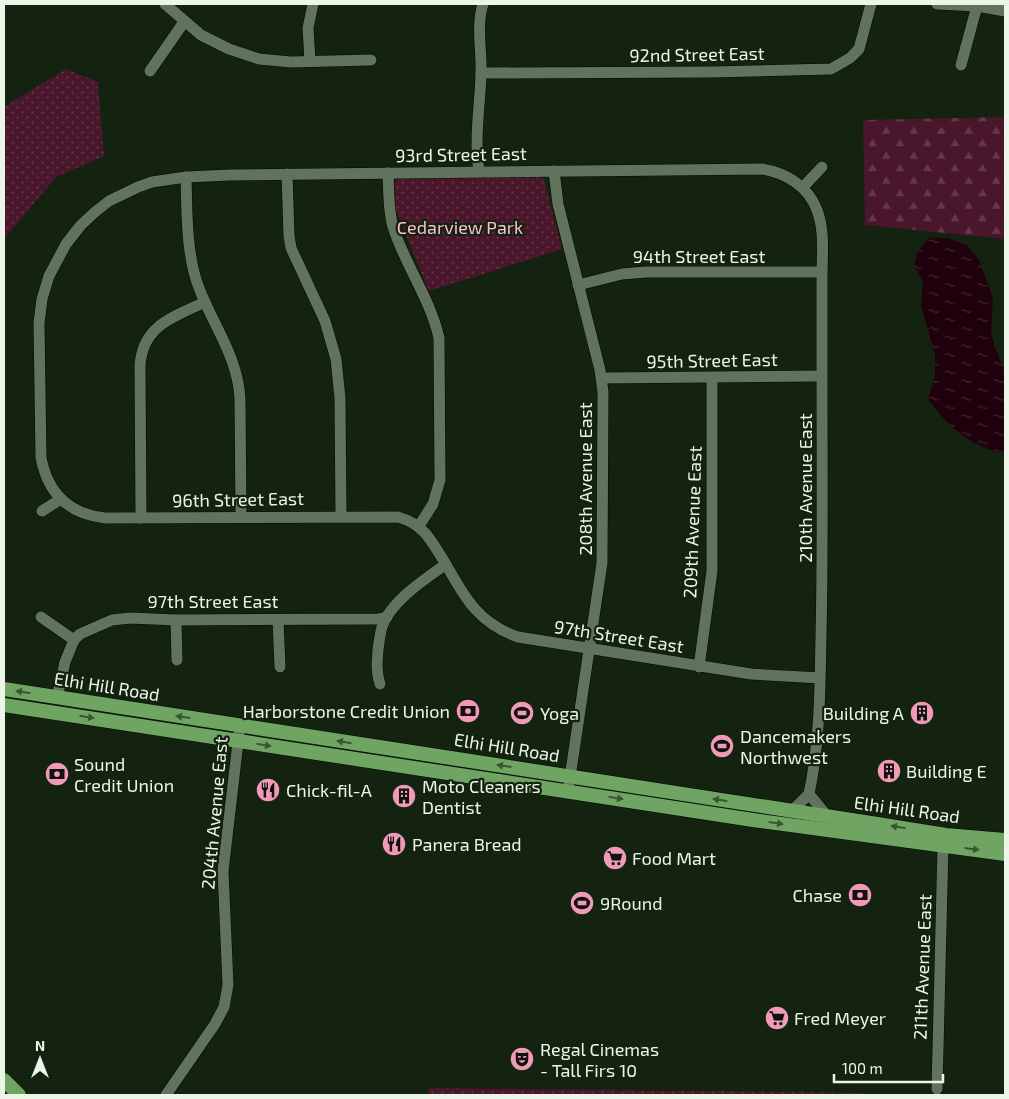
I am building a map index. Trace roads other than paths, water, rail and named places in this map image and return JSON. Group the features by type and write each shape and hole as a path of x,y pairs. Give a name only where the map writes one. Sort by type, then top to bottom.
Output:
{"main road":[{"name":"Elhi Hill Road","path":"4,689 946,835 1005,840"},
{"name":"Elhi Hill Road","path":"4,705 413,769 568,790 753,820 1005,854"},
{"path":"4,1080 19,1095"}],"street":[{"path":"165,4 201,35 241,54 276,62 371,60"},
{"path":"310,61 308,28 313,4"},
{"path":"479,172 477,135 481,73 480,20 483,4"},
{"name":"92nd Street East","path":"481,73 703,72 831,69 850,58 859,49 871,4"},
{"path":"937,4 977,6 1005,10"},
{"path":"961,65 977,6"},
{"path":"150,71 184,22"},
{"path":"802,187 822,167"},
{"name":"93rd Street East","path":"61,499 53,490 45,475 41,458 40,311 45,288 57,259 73,234 109,201 138,187 152,182 186,176 762,169 773,171 794,180 802,187"},
{"name":"208th Avenue East","path":"554,171 558,204 602,378 602,563 568,790"},
{"path":"388,173 389,206 393,226 402,251 433,316 438,338 440,364 440,480 434,504 419,526"},
{"path":"287,174 291,248 325,321 333,346 338,372 342,516"},
{"path":"186,176 187,217 195,278 233,360 238,379 240,399 241,517"},
{"name":"210th Avenue East","path":"802,187 814,202 822,228 823,546 820,678 818,737 809,794"},
{"name":"94th Street East","path":"578,285 622,274 646,272 822,272"},
{"path":"141,518 140,365 143,348 151,334 163,322 205,302"},
{"name":"95th Street East","path":"602,378 822,376"},
{"name":"209th Avenue East","path":"699,667 712,571 712,378"},
{"path":"42,511 61,499"},
{"name":"96th Street East","path":"61,499 74,509 94,517 398,516 419,526"},
{"name":"97th Street East","path":"419,526 429,537 474,608 493,626 518,637 750,674 820,678"},
{"path":"380,684 377,675 377,663 382,625 412,589 445,565"},
{"path":"41,617 74,640 65,662 57,698"},
{"name":"97th Street East","path":"74,640 80,634 112,620 130,618 278,620 378,619 387,617"},
{"path":"176,620 177,660"},
{"path":"278,620 280,667"},
{"name":"204th Avenue East","path":"166,1095 215,1024 227,995 223,871 240,725"},
{"path":"792,811 809,794 827,816"},
{"name":"211th Avenue East","path":"937,1089 943,846"}],"water":[{"path":"929,238 948,238 968,246 979,260 993,298 991,333 1003,367 1005,384 1005,450 1000,453 978,445 959,433 943,418 928,399 935,375 935,354 921,306 923,281 914,265 918,251"}],"place":[{"name":"Harborstone Credit Union","path":"468,711"},
{"name":"Yoga","path":"522,713"},
{"name":"Building A","path":"922,713"},
{"name":"Dancemakers Northwest","path":"722,746"},
{"name":"Building E","path":"889,771"},
{"name":"Sound Credit Union","path":"57,774"},
{"name":"Chick-fil-A","path":"268,790"},
{"name":"Moto Cleaners Dentist","path":"404,796"},
{"name":"Panera Bread","path":"394,844"},
{"name":"Food Mart","path":"615,858"},
{"name":"Chase","path":"860,895"},
{"name":"9Round","path":"582,903"},
{"name":"Fred Meyer","path":"777,1018"},
{"name":"Regal Cinemas - Tall Firs 10","path":"522,1059"}],"park label":[{"name":"Cedarview Park","path":"460,227"}]}
